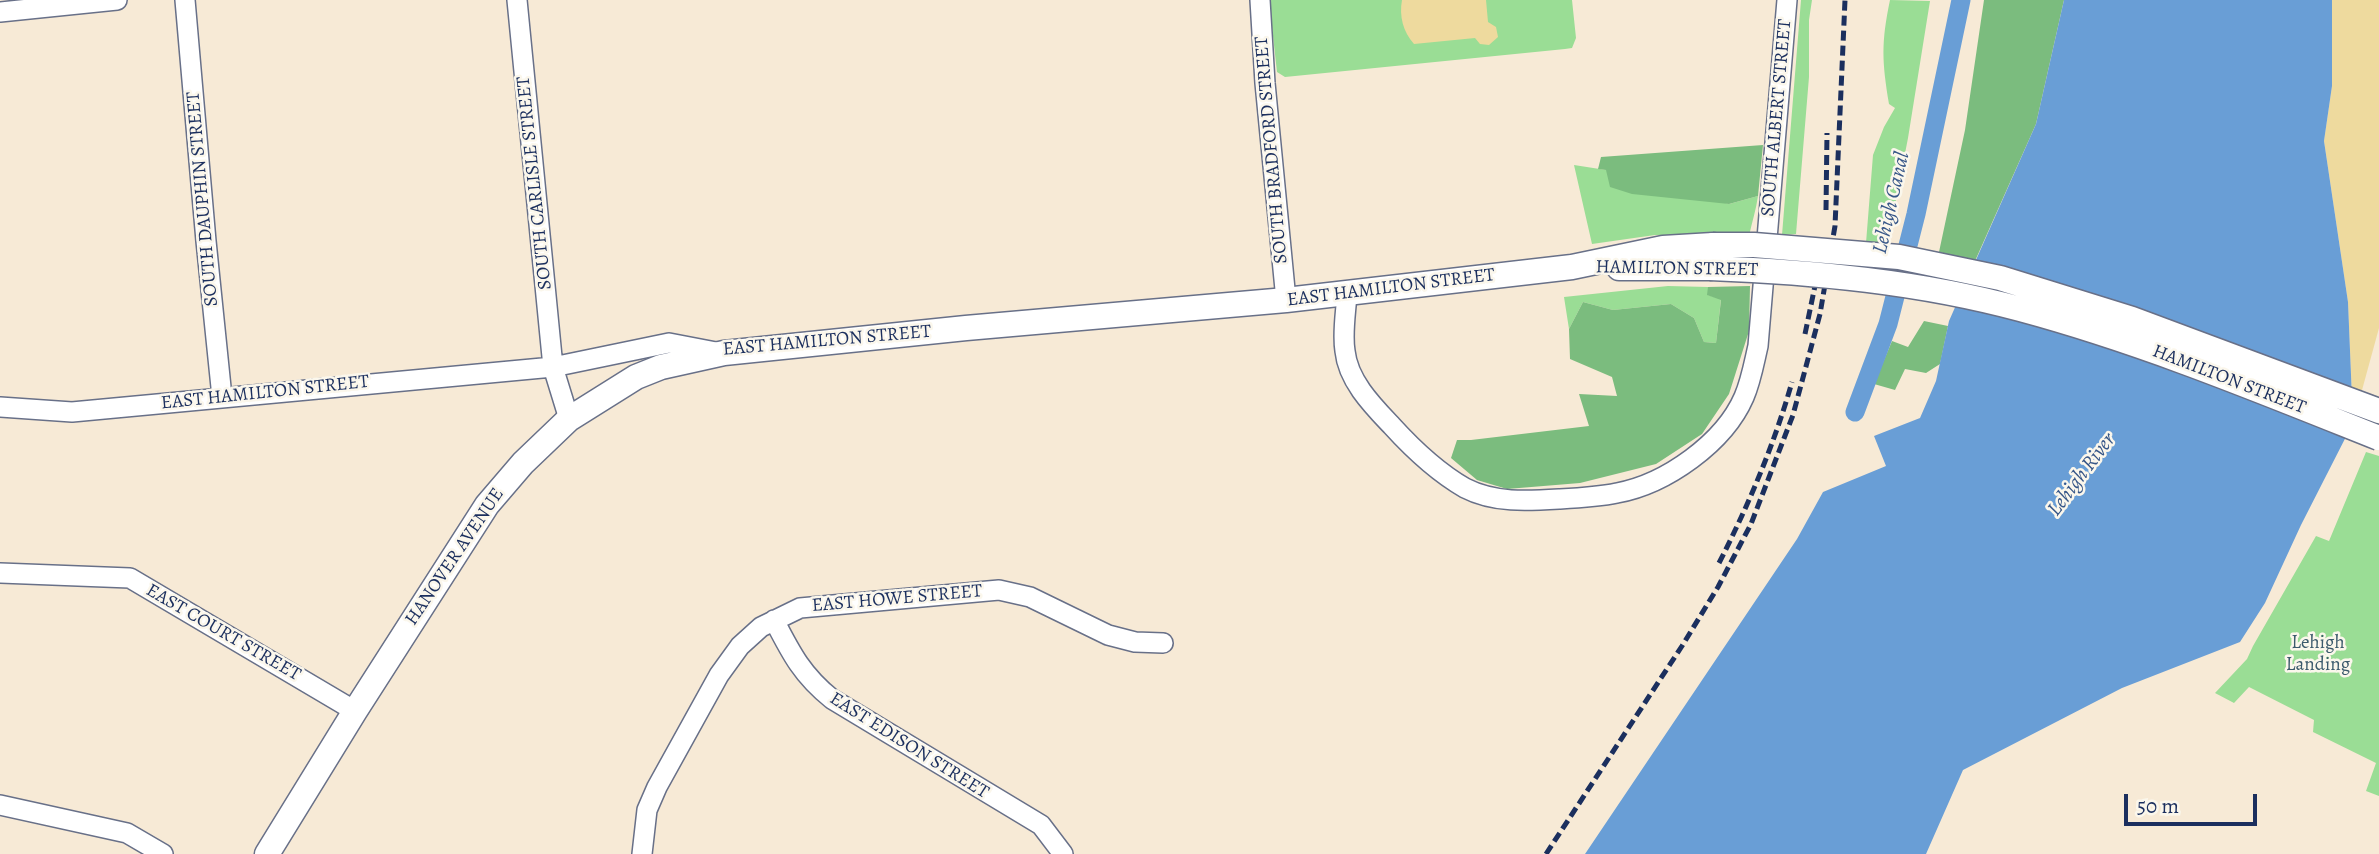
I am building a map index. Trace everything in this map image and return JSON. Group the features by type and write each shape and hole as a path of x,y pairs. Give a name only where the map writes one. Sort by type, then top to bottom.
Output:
{"main road":[{"name":"HAMILTON STREET","path":"1712,257 1754,246 1899,257 2000,278 2132,319 2379,411"},
{"name":"HAMILTON STREET","path":"1573,267 1662,248 1800,273 1925,288 2018,308 2117,338 2379,438"},
{"name":"EAST HAMILTON STREET","path":"724,353 966,328 1286,300 1573,267"},
{"name":"HANOVER AVENUE","path":"267,854 355,710 487,505 523,463 569,419 636,377 661,367 724,353"}],"street":[{"path":"0,12 117,0"},
{"name":"SOUTH DAUPHIN STREET","path":"185,0 222,397"},
{"name":"SOUTH CARLISLE STREET","path":"517,0 553,367 569,419"},
{"name":"SOUTH BRADFORD STREET","path":"1260,0 1265,83 1286,300"},
{"name":"SOUTH ALBERT STREET","path":"1347,293 1345,352 1351,372 1362,392 1401,436 1465,488 1495,499 1532,501 1618,493 1676,471 1724,429 1743,399 1758,346 1787,0"},
{"name":"EAST HAMILTON STREET","path":"0,407 72,412 553,367 669,343 724,353"},
{"name":"EAST COURT STREET","path":"0,573 130,578 355,710"},
{"name":"EAST HOWE STREET","path":"642,854 647,810 719,675 740,646 761,627 800,608 999,590 1030,597 1108,635 1135,642 1163,643"},
{"name":"EAST EDISON STREET","path":"774,620 793,657 812,683 843,706 1041,825 1063,854"},
{"path":"0,805 127,833 163,854"}],"green space":[{"path":"1269,0 1572,0 1576,38 1572,48 1565,49 1285,77 1277,72"},
{"path":"1801,0 1812,0 1809,20 1809,77 1796,234 1782,235"},
{"path":"1890,0 1930,1 1887,246 1866,243 1873,155 1895,108 1889,104 1884,64 1885,28"},
{"path":"1984,0 2064,0 2036,124 1975,261 1939,252 1965,130"},
{"path":"1763,145 1758,196 1729,204 1632,194 1610,187 1606,170 1598,169 1601,157"},
{"path":"1574,165 1606,170 1729,204 1758,196 1749,236 1655,235 1592,244"},
{"path":"1668,286 1708,287 1708,295 1721,299 1716,343 1704,342 1694,318 1671,304 1613,310 1583,302 1569,329 1564,297"},
{"path":"1750,286 1749,331 1729,394 1702,434 1656,464 1580,483 1507,489 1477,480 1451,458 1457,440 1589,426 1579,394 1617,396 1612,377 1570,359 1569,329 1583,302 1613,310 1671,304 1694,318 1704,342 1716,343 1721,300 1707,295 1708,287"},
{"path":"1924,321 1948,326 1940,364 1926,373 1905,369 1895,390 1874,384 1892,341 1908,347"},
{"name":"Lehigh Landing","path":"2366,452 2379,456 2379,796 2366,791 2376,763 2313,732 2314,720 2249,687 2234,703 2215,693 2247,659 2316,536 2329,541"}],"sand":[{"path":"1402,0 1486,0 1488,22 1496,27 1498,37 1489,45 1480,44 1475,38 1414,44 1403,24"},
{"path":"2332,0 2379,0 2379,328 2353,423 2348,302 2324,141 2332,86"}],"water":[{"name":"Lehigh River","path":"2064,0 2332,0 2332,86 2324,141 2348,302 2353,423 2265,603 2240,642 2122,688 1963,770 1926,854 1585,854 1797,539 1823,492 1886,466 1874,436 1920,418 1936,381 1949,321 2036,124"}],"waterway":[{"name":"Lehigh Canal","path":"1855,412 1888,324 1916,214 1961,0"}],"railway":[{"path":"1546,854 1718,587 1751,524 1793,415 1820,314 1835,226 1845,0"},
{"path":"1826,210 1827,133"},
{"path":"1805,334 1822,252"},
{"path":"1719,563 1760,474 1792,382"}]}
